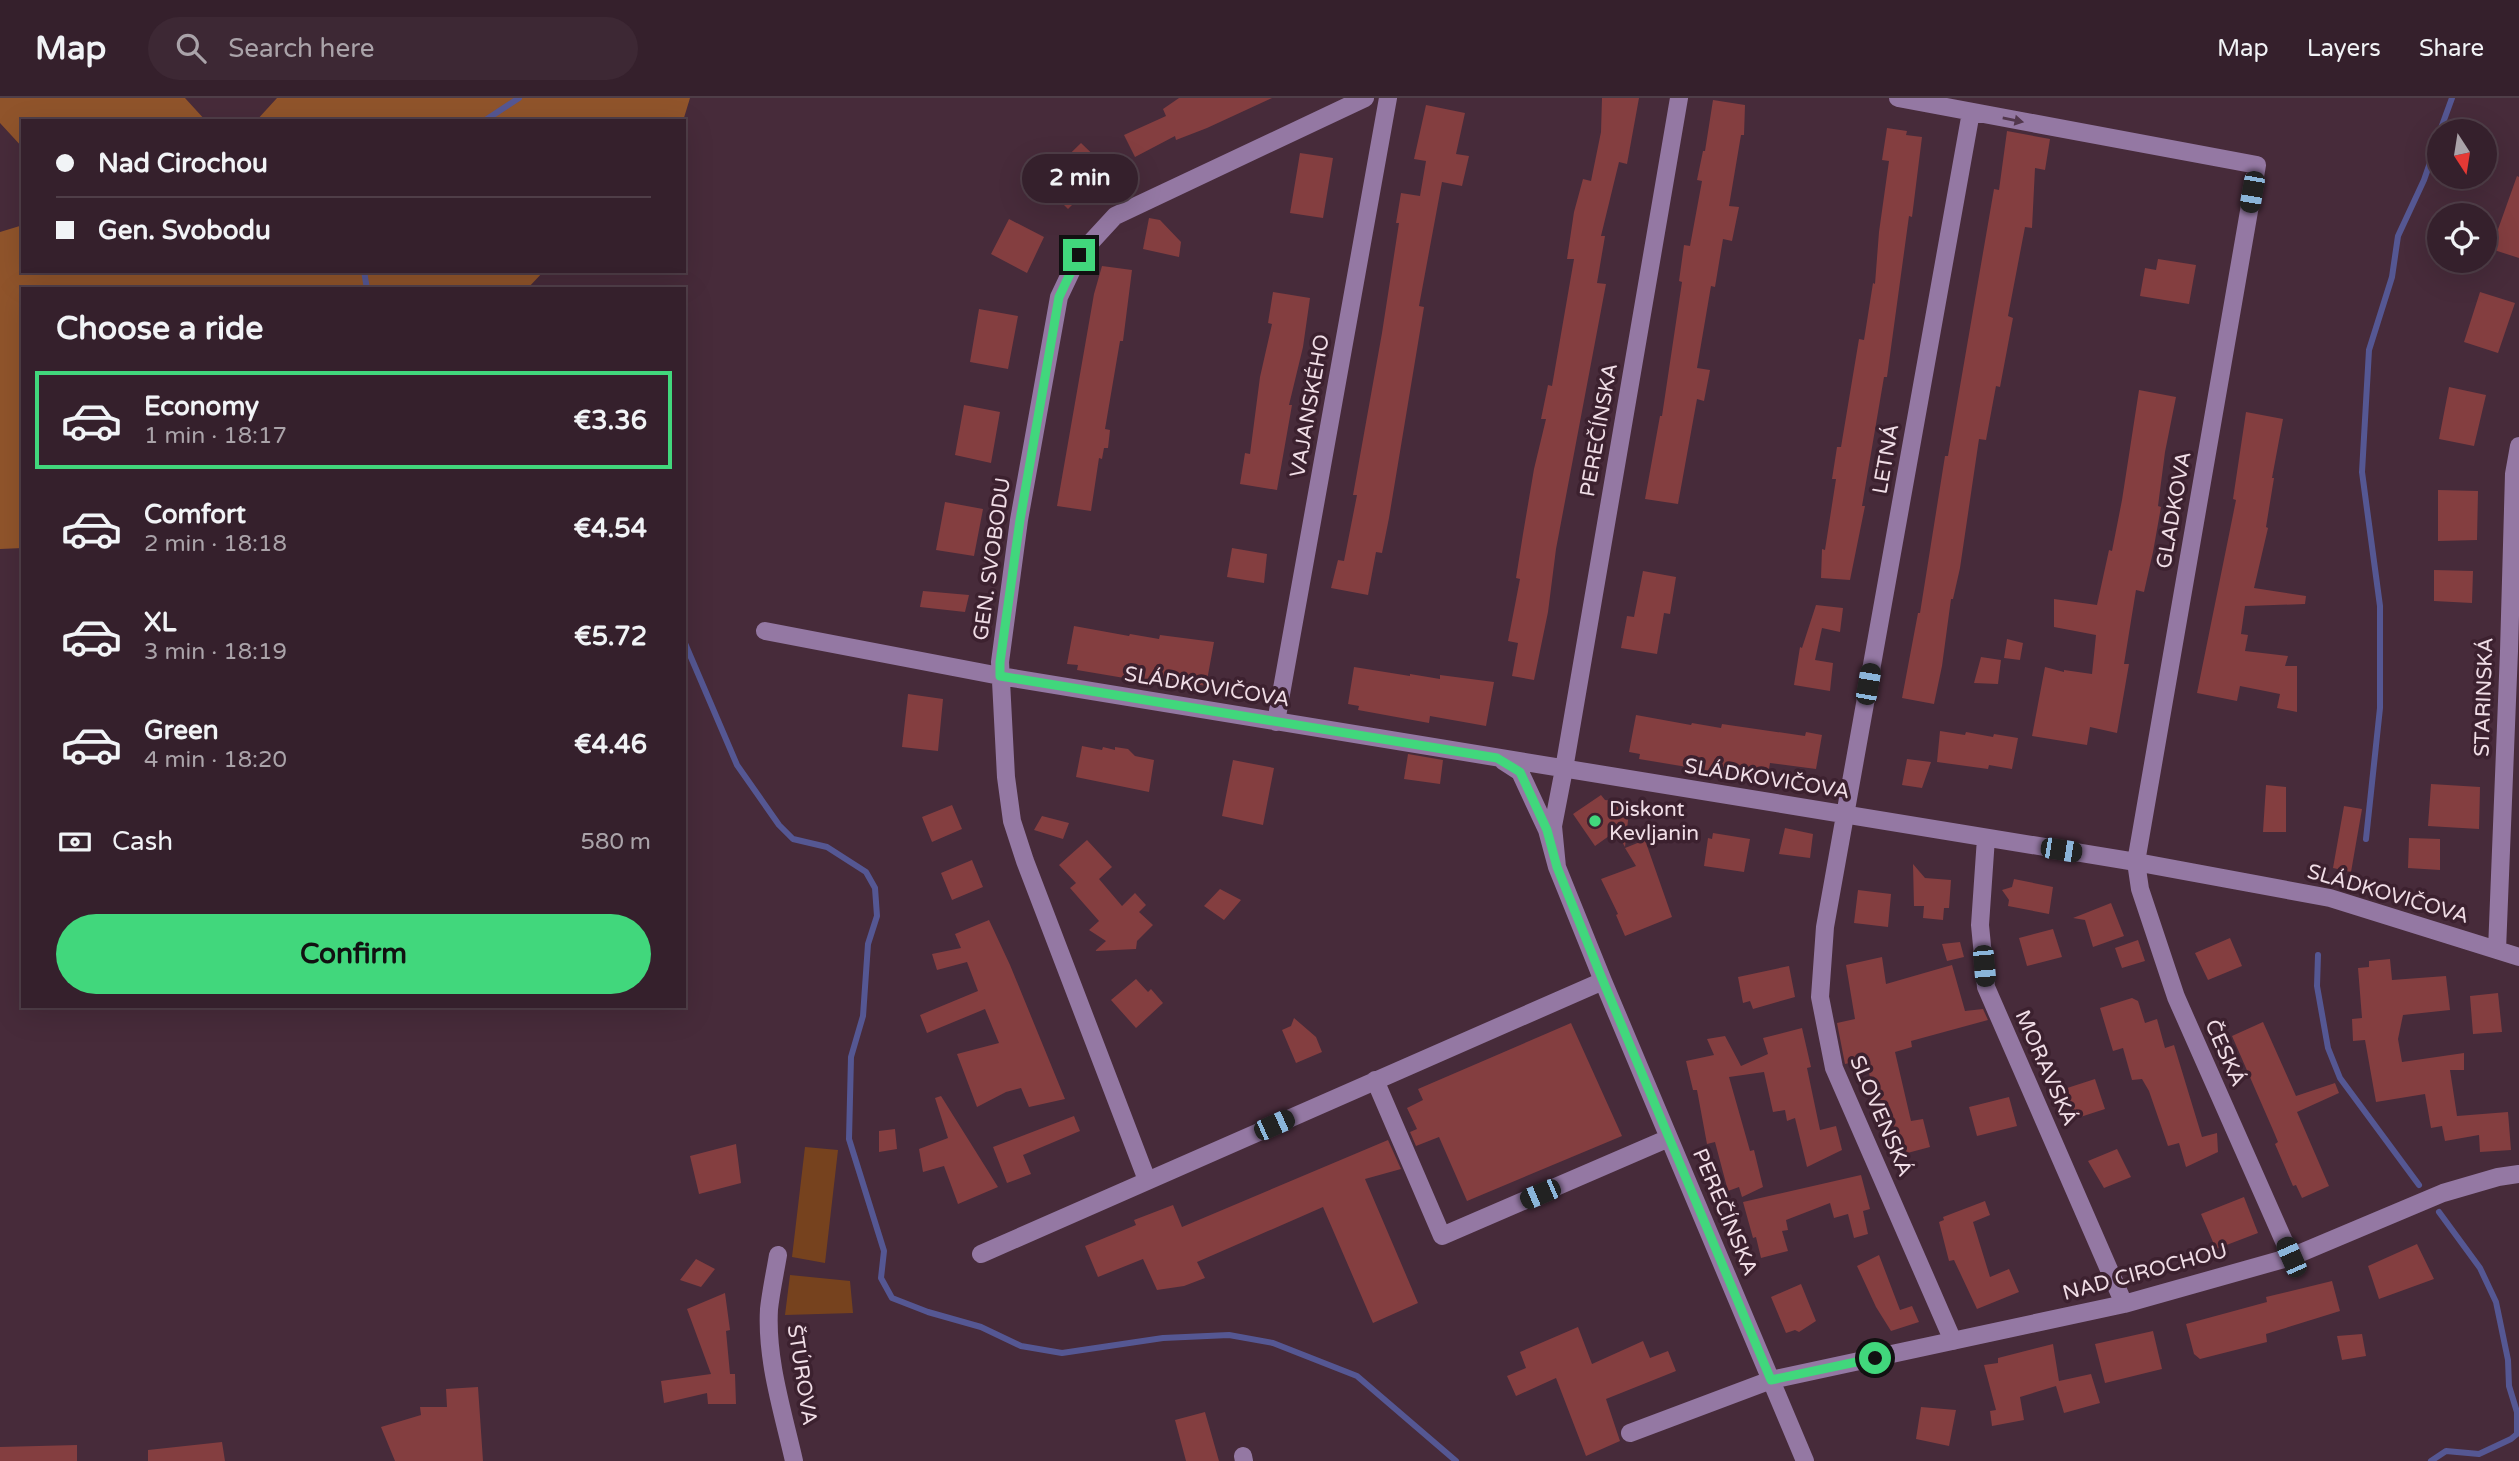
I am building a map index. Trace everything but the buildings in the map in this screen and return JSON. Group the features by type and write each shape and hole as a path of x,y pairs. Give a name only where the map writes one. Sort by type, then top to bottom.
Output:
{"street":[{"name":"GEN. SVOBODU","path":"1147,1181 1012,821 1006,777 1000,662 1020,520 1059,297 1079,255 1115,216 1365,98"},
{"name":"VAJANSKÉHO","path":"1276,722 1388,98"},
{"name":"PEREČÍNSKA","path":"1557,867 1553,826 1679,98"},
{"path":"1898,98 1970,111"},
{"name":"GLADKOVA","path":"1970,111 2257,165 2136,862"},
{"name":"LETNÁ","path":"1845,815 1970,111"},
{"name":"STARINSKÁ","path":"2497,950 2514,650 2514,474 2519,446"},
{"name":"SLÁDKOVIČOVA","path":"765,631 1000,676 2136,862 2330,898 2519,957"},
{"name":"PEREČÍNSKA","path":"1497,758 1520,772 1547,830 1557,867"},
{"name":"PEREČÍNSKA","path":"1497,758 1519,787 1535,826 1557,867 1805,1461"},
{"path":"1532,797 1537,782 1546,773 1564,769"},
{"path":"1560,789 1567,779 1589,773"},
{"name":"PEREČÍNSKA","path":"1532,797 1535,826"},
{"name":"SLOVENSKÁ","path":"1845,815 1825,927 1820,997 1834,1068 1953,1341"},
{"name":"MORAVSKÁ","path":"1986,838 1980,925 1986,986 2124,1304"},
{"name":"ČESKÁ","path":"2136,862 2140,889 2176,997 2291,1257"},
{"path":"981,1254 1603,981"},
{"path":"1375,1080 1442,1236 1669,1138"},
{"name":"NAD CIROCHOU","path":"1630,1433 1771,1380 2124,1304 2291,1257 2444,1193 2498,1177 2519,1174"},
{"name":"ŠTÚROVA","path":"778,1255 769,1309 771,1344 794,1461"}],"shaded area":[{"path":"0,98 185,98 204,119 21,119 21,146 0,123"},
{"path":"277,98 690,98 684,119 258,119"},
{"path":"21,226 21,273 542,273 529,287 21,287 21,548 0,549 0,232"},
{"path":"805,1147 838,1150 825,1263 792,1257"},
{"path":"790,1275 850,1281 853,1313 785,1315"}],"waterway":[{"path":"487,119 519,98"},
{"path":"2444,119 2452,98"},
{"path":"2366,839 2380,708 2380,606 2362,472 2369,350 2392,277 2398,236 2427,171"},
{"path":"364,273 367,287"},
{"path":"686,646 737,765 779,825 793,839 827,847 866,872 875,888 877,916 868,944 863,1016 851,1057 849,1139 884,1251 881,1278 892,1298 928,1312 981,1327 1021,1346 1062,1353 1163,1338 1229,1335 1273,1343 1357,1376 1456,1461"},
{"path":"2318,955 2317,986 2328,1048 2340,1078 2419,1185"},
{"path":"2431,1461 2446,1451 2479,1454 2517,1434 2517,1412 2509,1386 2508,1360 2496,1302 2480,1268 2439,1212"}],"place":[{"name":"Diskont Kevljanin","path":"1595,821"}],"route":[{"path":"1079,255 1059,297 1047,358 1020,520 1000,676 1497,758 1520,772 1547,830 1557,867 1603,981 1771,1380 1875,1358"}]}
